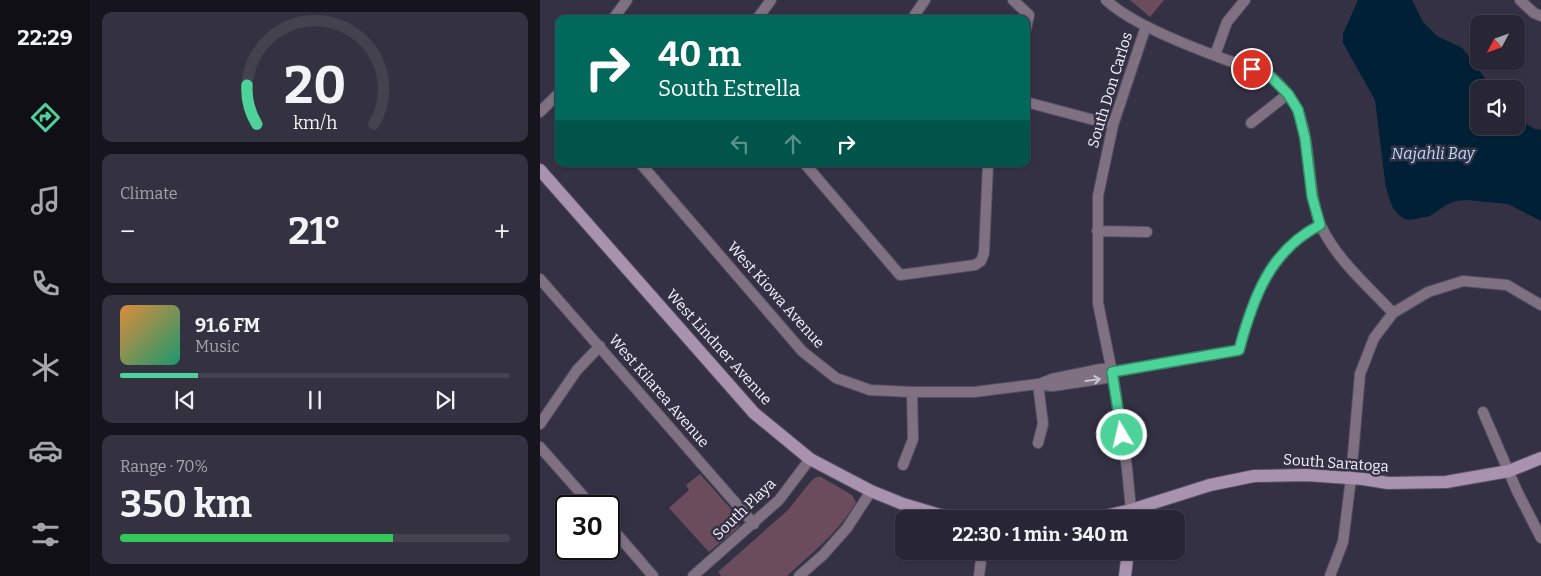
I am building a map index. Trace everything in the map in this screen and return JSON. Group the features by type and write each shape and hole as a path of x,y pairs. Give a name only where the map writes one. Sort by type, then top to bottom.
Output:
{"street":[{"path":"616,15 627,0"},
{"path":"760,15 771,0"},
{"path":"915,15 925,0"},
{"path":"1013,0 1029,15"},
{"path":"1106,0 1112,6 1146,26 1270,76 1288,94 1298,110 1305,138 1312,196 1320,225 1337,254 1393,312"},
{"path":"1215,55 1227,22 1245,0"},
{"path":"1520,0 1534,13 1541,16"},
{"name":"South Don Carlos","path":"1130,510 1128,468 1098,303 1098,196 1113,125 1146,26"},
{"path":"1250,122 1288,94"},
{"path":"540,112 555,97"},
{"path":"1030,103 1113,125"},
{"name":"West Kiowa Avenue","path":"644,167 802,351 836,378 870,390 974,392 1038,384 1053,386 1112,372 1239,350 1248,317 1266,275 1290,244 1320,225"},
{"path":"808,167 900,275 975,265 980,261 984,253 988,167"},
{"name":"West Lindner Avenue","path":"540,170 754,412 810,459 871,491 902,504 923,510"},
{"path":"1097,231 1147,232"},
{"name":"West Kilarea Avenue","path":"540,279 754,524"},
{"path":"1330,576 1343,542 1351,478 1360,374 1374,338 1393,312 1428,292 1463,282 1507,285 1541,305"},
{"path":"540,424 577,370 600,346"},
{"path":"1038,384 1042,424 1038,443"},
{"path":"903,465 913,439 912,392"},
{"path":"1482,412 1517,491 1541,538"},
{"path":"540,447 582,495"},
{"name":"South Saratoga","path":"1143,510 1210,485 1254,476 1306,475 1388,483 1446,482 1509,471 1541,458"},
{"name":"South Playa","path":"694,576 779,500 810,459"},
{"path":"799,576 823,555 847,528 871,491"},
{"path":"620,538 653,576"},
{"path":"979,576 981,560"},
{"path":"1125,576 1127,560"}],"shaded area":[{"path":"1130,0 1164,0 1150,17"},
{"path":"700,474 739,518 740,522 739,527 709,552 669,508 689,490 686,485"},
{"path":"816,477 821,477 852,495 856,502 833,533 787,576 721,576 718,572 788,510"}],"water":[{"name":"Najahli Bay","path":"1358,0 1412,0 1423,22 1437,36 1462,48 1470,57 1470,70 1479,70 1484,77 1485,80 1470,80 1470,135 1525,135 1525,123 1541,130 1541,221 1508,204 1466,200 1446,205 1430,216 1410,220 1404,219 1398,214 1393,208 1385,182 1375,100 1343,43 1343,34"}],"route":[{"path":"1122,435 1112,372 1239,350 1248,317 1266,275 1290,244 1320,225 1312,196 1305,138 1298,110 1288,94 1270,76 1252,69"}]}
